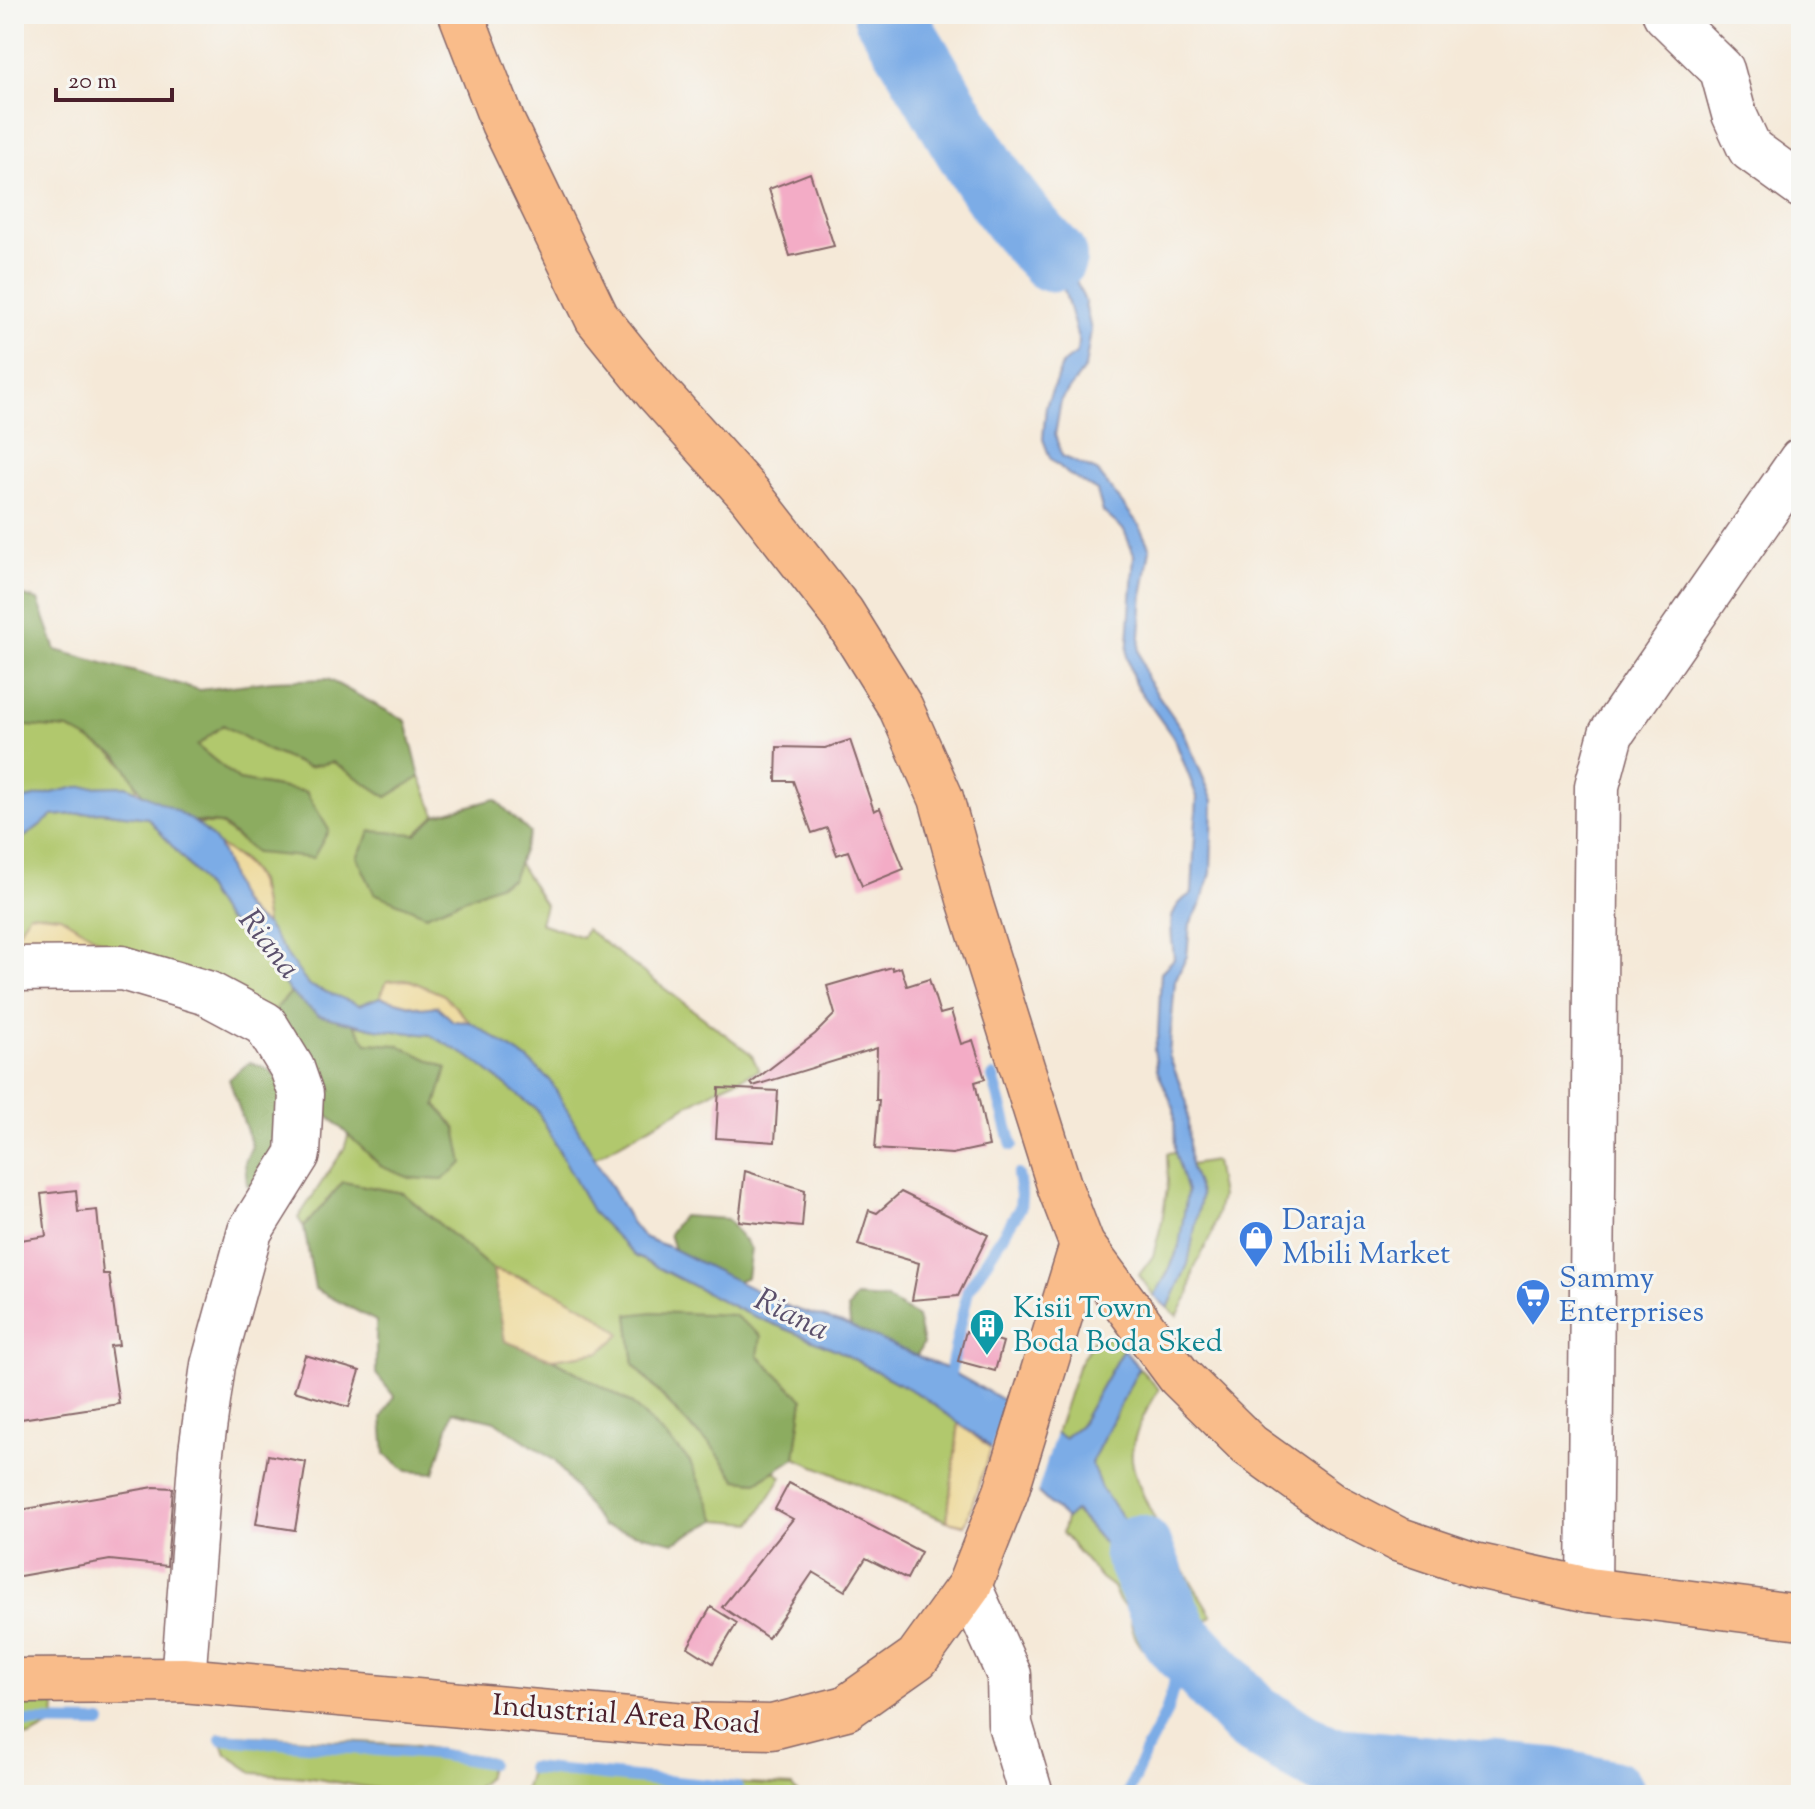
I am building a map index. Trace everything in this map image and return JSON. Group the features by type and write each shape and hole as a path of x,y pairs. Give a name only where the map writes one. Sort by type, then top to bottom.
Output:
{"main road":[{"path":"461,14 503,123 597,318 656,391 749,494 842,613 901,708 941,798 969,899 1060,1188 1082,1245 1179,1376 1249,1445 1334,1506 1397,1539 1474,1565 1589,1590 1801,1617"},
{"name":"Industrial Area Road","path":"14,1681 183,1680 685,1725 772,1727 846,1708 917,1658 969,1586 1006,1492 1082,1245"}],"street":[{"path":"1665,14 1722,70 1734,114 1750,149 1801,186"},
{"path":"1589,1590 1597,786 1611,734 1801,460"},
{"path":"14,969 122,968 207,993 265,1024 292,1068 301,1094 298,1154 250,1231 213,1365 201,1451 183,1680"},
{"path":"969,1586 1009,1675 1010,1724 1031,1795"}],"green space":[{"path":"14,593 38,600 56,650 200,690 272,681 328,679 406,721 420,777 387,797 333,762 308,767 267,750 223,725 197,746 239,780 306,792 329,830 313,858 256,853 221,824 185,821 144,796 119,757 69,729 14,725"},
{"path":"14,725 64,728 91,739 112,753 129,771 137,791 126,786 14,801"},
{"path":"223,725 267,750 308,767 333,762 387,797 420,777 436,815 416,834 358,857 502,837 545,905 540,923 582,937 586,929 751,1054 759,1070 719,1088 594,1158 550,1080 527,1059 470,1022 444,995 409,980 387,981 380,997 359,1005 308,985 266,925 259,881 243,860 218,845 195,824 220,824 256,853 306,792 239,780 196,745"},
{"path":"495,799 530,833 512,879 426,915 374,893 357,857 371,831 416,834 436,815"},
{"path":"100,812 148,818 197,875 223,916 262,954 291,993 272,1012 14,953 14,845 52,816"},
{"path":"291,993 318,1015 354,1024 367,1043 398,1045 447,1068 436,1105 456,1128 463,1163 442,1180 410,1178 382,1167 324,1112 272,1012"},
{"path":"354,1024 430,1035 471,1058 537,1110 566,1164 635,1256 744,1312 837,1350 922,1396 959,1423 947,1521 795,1458 803,1399 757,1355 628,1314 634,1365 693,1430 711,1445 737,1480 757,1482 775,1471 782,1477 753,1523 717,1520 689,1460 630,1402 552,1359 600,1352 527,1279 493,1270 403,1193 343,1182 304,1227 298,1218 344,1149 350,1130 456,1128 436,1105 398,1046 367,1043"},
{"path":"250,1062 270,1070 307,1109 255,1187 247,1185 245,1162 252,1146 229,1079"},
{"path":"1175,1152 1186,1190 1186,1221 1173,1261 1154,1296 1139,1275 1153,1256 1168,1182 1167,1153"},
{"path":"1215,1161 1221,1197 1212,1234 1194,1269 1189,1295 1177,1316 1168,1308 1188,1264 1201,1196 1190,1165"},
{"path":"343,1182 403,1193 493,1270 505,1341 552,1359 630,1402 689,1460 717,1520 674,1542 602,1526 555,1461 495,1421 453,1411 434,1473 407,1471 385,1454 382,1418 394,1396 376,1374 376,1321 315,1289 304,1227"},
{"path":"682,1216 727,1219 751,1249 747,1277 720,1288 681,1272 669,1234"},
{"path":"856,1297 887,1299 917,1317 923,1344 913,1362 852,1335 848,1309"},
{"path":"652,1312 734,1315 761,1336 758,1356 803,1399 795,1458 757,1482 737,1480 711,1445 693,1430 634,1365 628,1315"},
{"path":"1110,1337 1123,1349 1080,1425 1064,1438 1056,1433 1079,1364 1093,1341"},
{"path":"1139,1368 1159,1389 1136,1436 1132,1451 1133,1467 1150,1510 1212,1616 1193,1629 1153,1560 1101,1488 1091,1463"},
{"path":"1074,1511 1119,1563 1156,1620 1179,1660 1168,1671 1136,1639 1130,1612 1119,1601 1113,1587 1101,1578 1062,1533 1066,1519"},
{"path":"14,1705 55,1705 54,1724 30,1737 14,1735"},
{"path":"219,1734 411,1745 491,1758 486,1779 468,1795 408,1794 305,1777 254,1773 226,1754"},
{"path":"532,1764 705,1782 792,1786 799,1795 523,1795"}],"sand":[{"path":"218,845 242,862 255,877 266,925 240,901"},
{"path":"29,913 60,916 114,949 15,953 16,936"},
{"path":"409,980 444,995 470,1022 453,1021 437,1006 422,1008 380,997 387,981"},
{"path":"493,1270 561,1294 621,1334 600,1352 552,1359 505,1341"},
{"path":"959,1423 991,1449 965,1525 947,1521"}],"water":[{"path":"992,185 1009,198 1069,264 1084,299 1091,330 1085,368 1061,400 1055,435 1062,456 1097,471 1139,525 1150,549 1143,591 1139,651 1147,679 1183,731 1213,800 1211,873 1201,904 1190,924 1187,956 1175,981 1169,1055 1187,1103 1190,1165 1201,1196 1188,1264 1168,1308 1154,1296 1179,1247 1187,1192 1175,1152 1174,1108 1157,1070 1154,1049 1158,1035 1161,972 1174,959 1171,922 1177,907 1192,893 1197,797 1175,740 1135,684 1127,657 1134,555 1124,530 1103,512 1097,491 1068,474 1050,458 1043,439 1046,406 1063,363 1076,354 1079,342 1059,272 1026,239"},
{"path":"126,786 177,811 212,837 224,858 240,900 255,918 266,925 308,985 359,1005 380,997 422,1008 437,1006 453,1021 470,1022 527,1059 550,1080 631,1222 643,1237 791,1308 842,1323 947,1369 1064,1438 1080,1425 1123,1349 1139,1368 1091,1463 1101,1488 1153,1560 1193,1629 1168,1640 1125,1572 1075,1511 1066,1519 984,1442 922,1396 837,1350 744,1312 635,1256 593,1213 537,1110 471,1058 430,1035 376,1029 318,1015 291,993 262,954 223,916 197,875 148,818 100,812 52,816 14,845 14,806 17,801 77,787"}],"pier":[{"path":"1007,1398 1057,1429 1036,1497 990,1453"}],"building":[{"path":"810,173 834,246 790,256 769,189"},
{"path":"850,740 874,811 880,808 904,869 862,886 848,851 837,855 827,828 812,833 793,781 776,781 777,747 825,748"},
{"path":"892,967 893,970 901,967 907,986 929,979 940,1014 951,1011 961,1044 973,1040 985,1079 975,1082 989,1146 952,1154 875,1149 879,1100 876,1100 877,1048 753,1086 751,1083 815,1034 835,1014 827,986"},
{"path":"719,1088 778,1091 775,1142 716,1138"},
{"path":"745,1171 805,1190 802,1227 739,1221"},
{"path":"76,1190 78,1212 97,1210 103,1274 109,1274 119,1345 110,1346 119,1404 14,1420 14,1241 46,1236 41,1194"},
{"path":"901,1192 988,1235 958,1296 912,1300 919,1263 858,1245 869,1210 877,1213"},
{"path":"966,1331 1003,1342 995,1371 958,1361"},
{"path":"305,1355 360,1371 349,1407 294,1391"},
{"path":"268,1455 306,1462 295,1530 256,1524"},
{"path":"789,1483 921,1552 907,1579 866,1558 845,1591 813,1572 768,1638 722,1607 793,1519 775,1509"},
{"path":"154,1487 173,1488 167,1566 110,1560 14,1577 14,1511"},
{"path":"711,1607 737,1623 713,1663 688,1647"}],"waterway":[{"path":"888,14 983,171 1027,230 1052,257"},
{"path":"993,1077 1012,1145"},
{"path":"947,1386 968,1290 1020,1208 1018,1175"},
{"name":"Riana","path":"1138,1550 1175,1636 1253,1719 1325,1761 1551,1782 1610,1795"},
{"path":"1127,1795 1166,1713 1177,1674 1193,1656"},
{"path":"14,1722 101,1723"},
{"path":"221,1739 435,1754 490,1763"},
{"path":"531,1768 737,1788 740,1795"}],"place":[{"name":"Daraja Mbili Market","path":"1256,1269"},
{"name":"Sammy Enterprises","path":"1533,1327"},
{"name":"Kisii Town Boda Boda Sked","path":"987,1357"}]}
